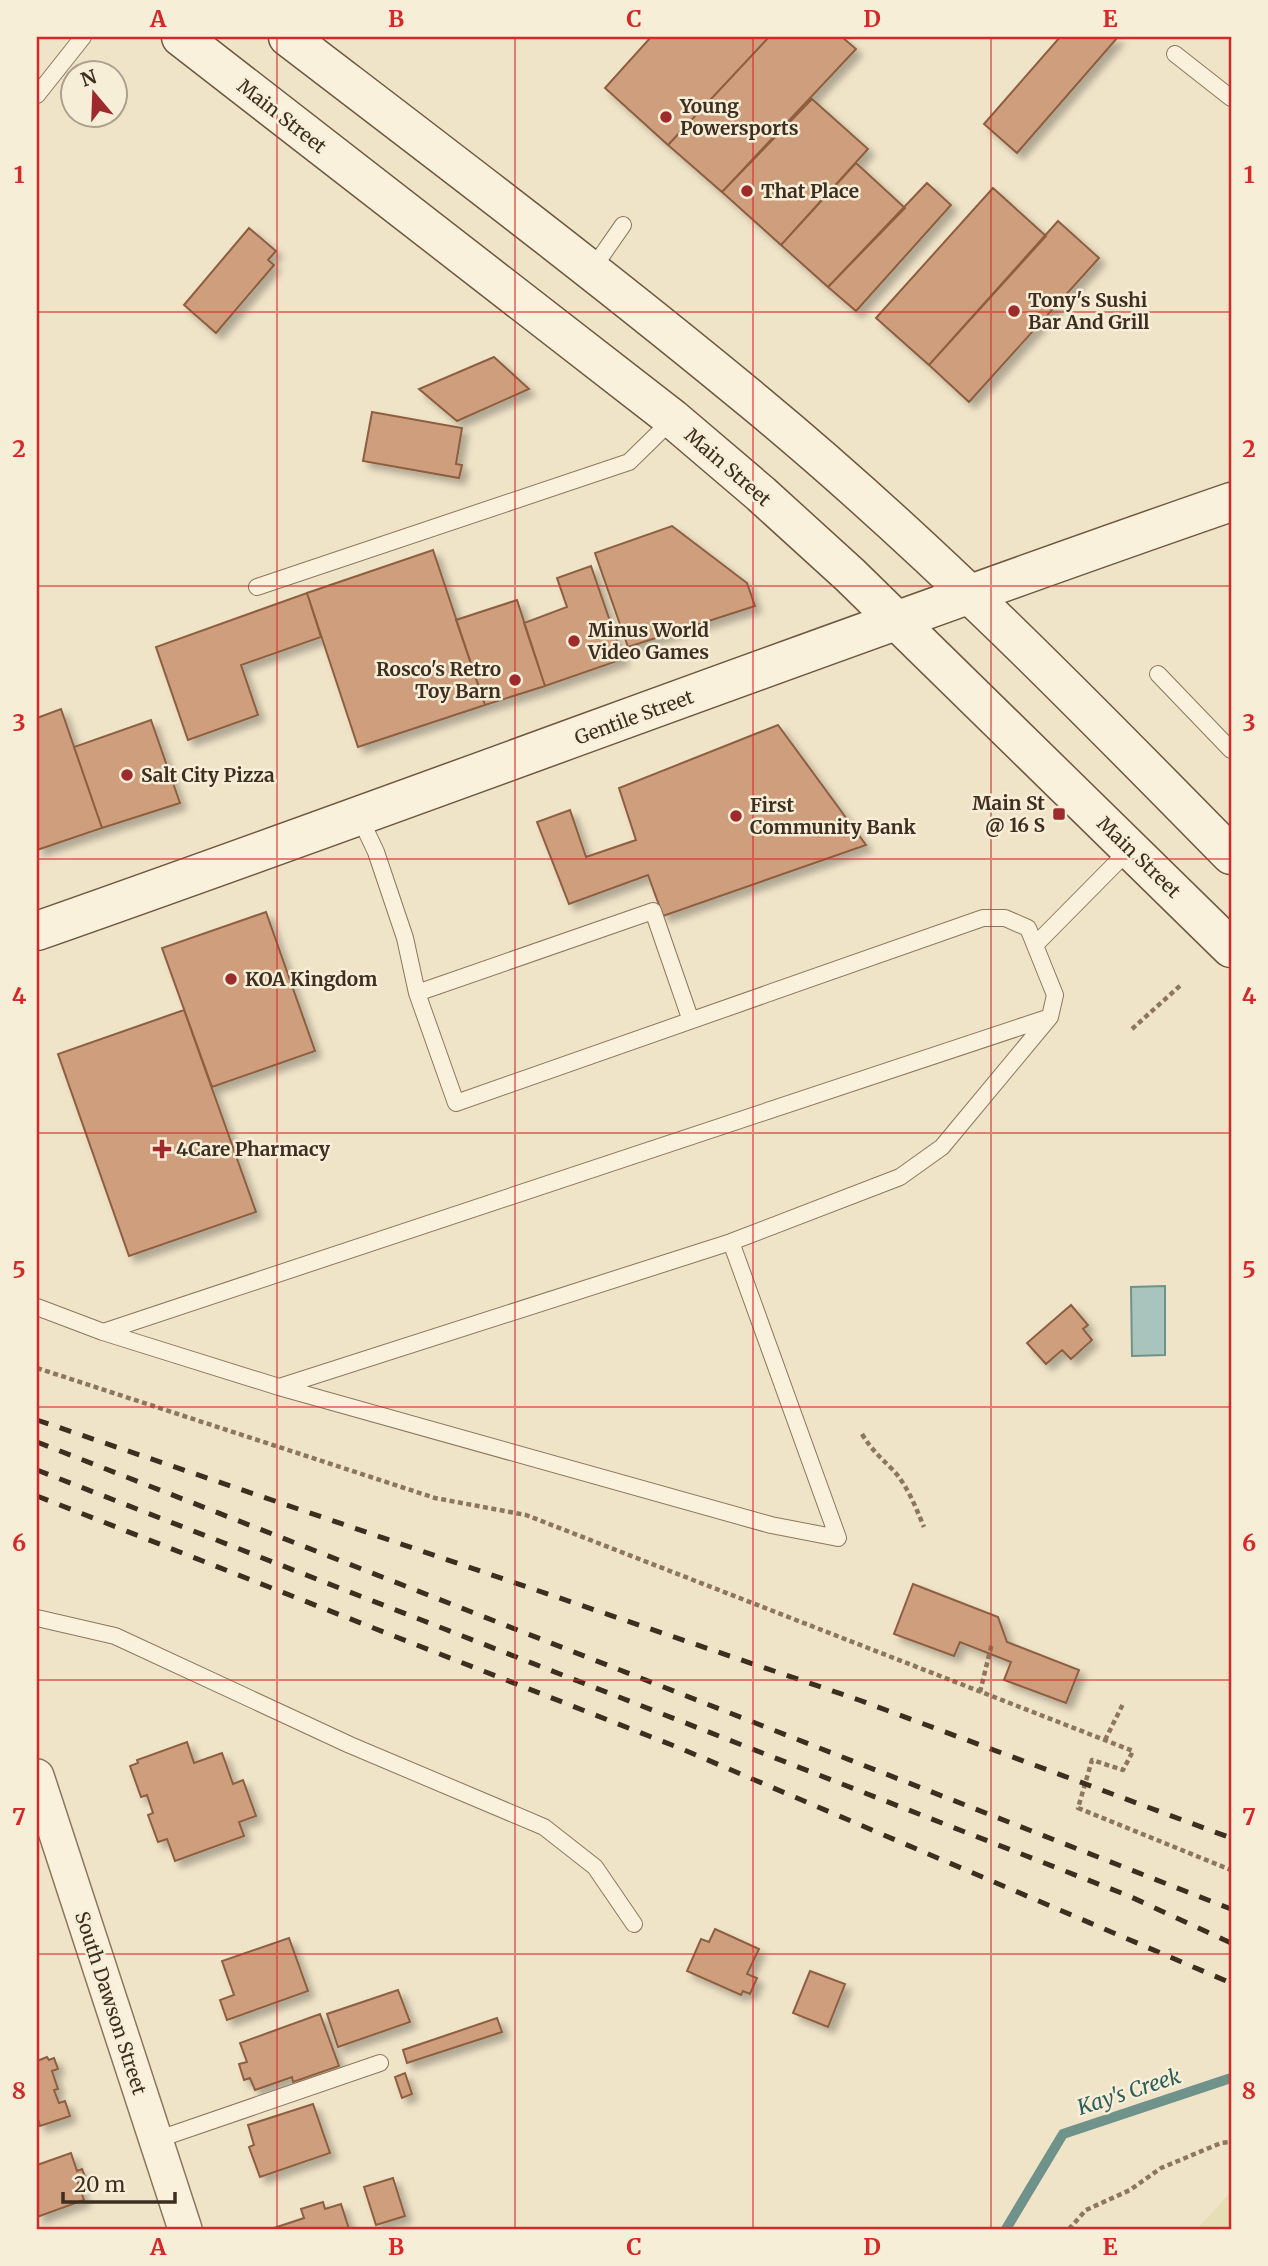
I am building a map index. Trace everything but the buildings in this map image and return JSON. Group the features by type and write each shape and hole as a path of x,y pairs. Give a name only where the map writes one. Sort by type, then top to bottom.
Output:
{"main road":[{"name":"Main Street","path":"181,37 673,419 822,550 1231,948"},
{"path":"288,37 759,406 970,594 1231,855"},
{"name":"Gentile Street","path":"37,931 360,818 970,594 1231,502"}],"street":[{"name":"South Dawson Street","path":"37,1776 186,2229"}],"lane":[{"path":"37,95 79,38"},
{"path":"1175,54 1231,98"},
{"path":"590,272 623,225"},
{"path":"257,587 629,462 673,419"},
{"path":"1158,674 1231,750"},
{"path":"279,1387 732,1242 900,1177 942,1147 1050,1017 1055,995 1028,928 1005,918 983,918 690,1018 456,1102 417,993 405,938 376,852 360,818"},
{"path":"1036,944 1130,848"},
{"path":"417,993 653,911 690,1018"},
{"path":"103,1332 1050,1017"},
{"path":"37,1307 103,1332 279,1387 771,1525 838,1538 732,1242"},
{"path":"37,1618 115,1636 350,1745 544,1827 595,1867 634,1924"},
{"path":"156,2140 380,2063"}],"path":[{"path":"1132,1028 1182,984"},
{"path":"37,1368 435,1498 526,1515 1133,1751 1123,1770 1091,1760 1078,1808 1231,1870"},
{"path":"862,1434 875,1456 891,1468 910,1494 924,1527"},
{"path":"980,1692 992,1643"},
{"path":"1105,1740 1124,1702"},
{"path":"1069,2229 1086,2210 1130,2190 1161,2168 1221,2143 1231,2142"}],"shaded area":[{"path":"1231,2192 1231,2229 1197,2229"}],"water":[{"path":"1165,1286 1165,1355 1132,1356 1131,1287"}],"waterway":[{"name":"Kay's Creek","path":"1006,2229 1063,2134 1231,2078"}],"railway":[{"path":"37,1420 859,1700 1231,1838"},
{"path":"37,1442 1231,1909"},
{"path":"37,1470 1129,1896 1231,1943"},
{"path":"37,1496 682,1749 1231,1983"}],"place":[{"name":"Young Powersports","path":"666,117"},
{"name":"That Place","path":"747,191"},
{"name":"Tony's Sushi Bar And Grill","path":"1014,311"},
{"name":"Minus World Video Games","path":"574,641"},
{"name":"Rosco's Retro Toy Barn","path":"515,680"},
{"name":"Salt City Pizza","path":"127,775"},
{"name":"Main St @ 16 S","path":"1059,814"},
{"name":"First Community Bank","path":"736,816"},
{"name":"KOA Kingdom","path":"231,979"},
{"name":"4Care Pharmacy","path":"162,1149"}]}
